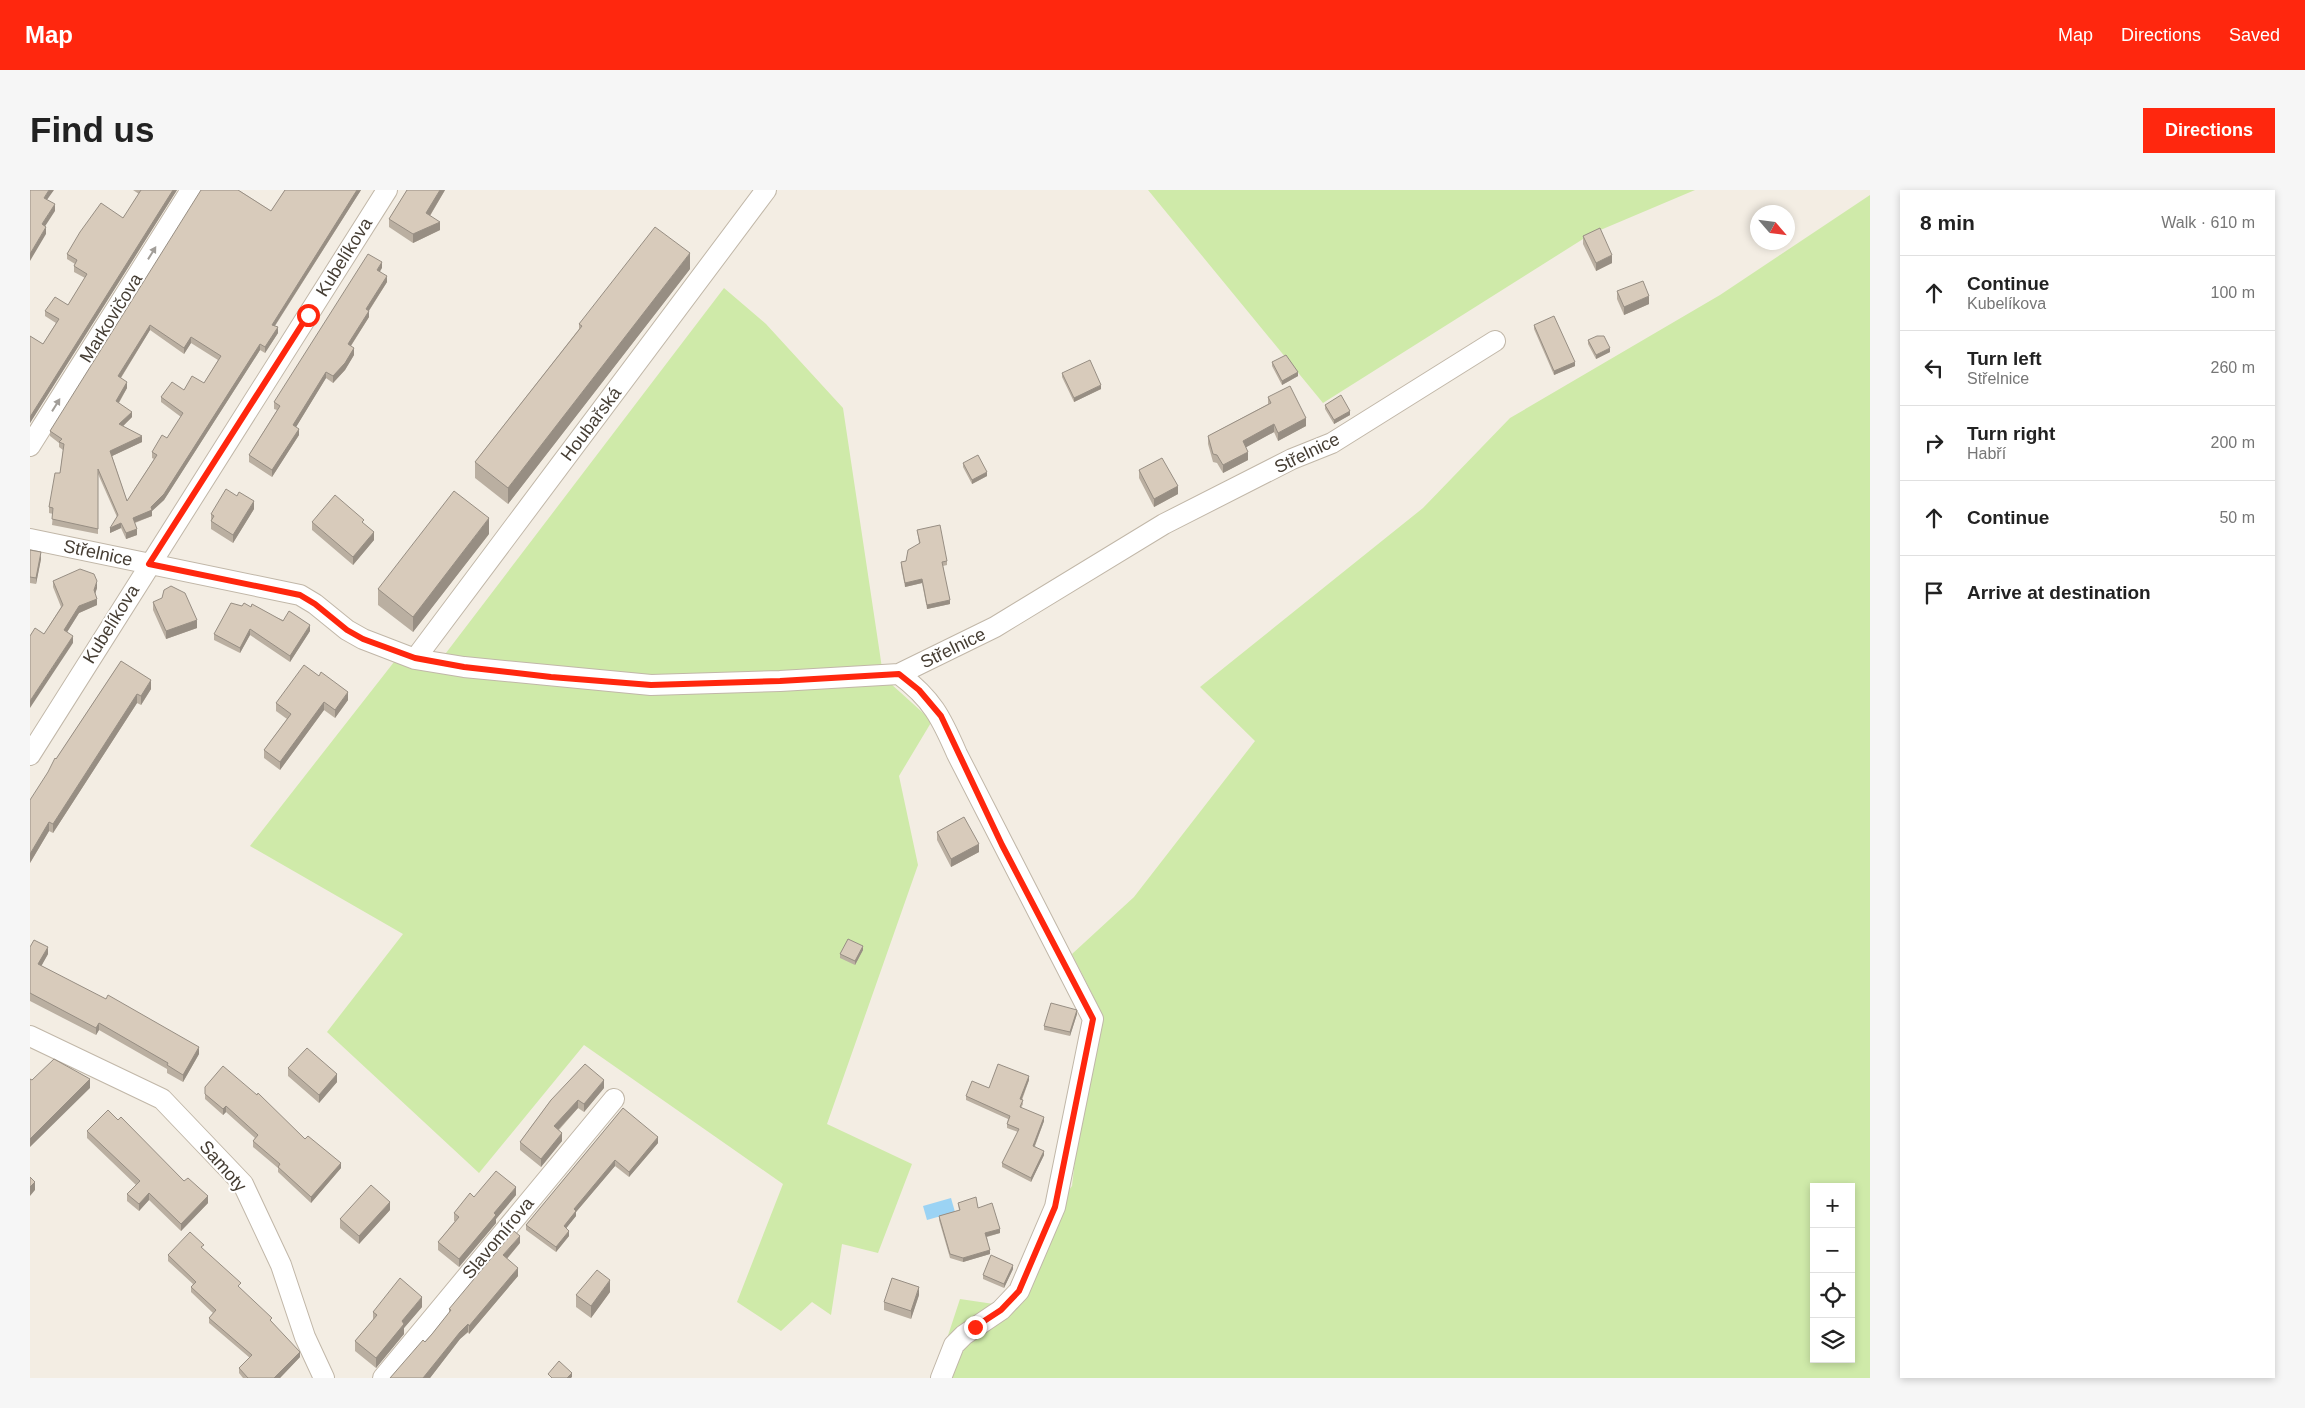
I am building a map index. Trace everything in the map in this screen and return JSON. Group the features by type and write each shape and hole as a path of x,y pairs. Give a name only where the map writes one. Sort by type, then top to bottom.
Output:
{"street":[{"name":"Markovičova","path":"30,446 192,190"},
{"name":"Kubelíkova","path":"30,755 387,190"},
{"name":"Houbařská","path":"415,658 766,190"},
{"name":"Střelnice","path":"30,539 300,595 315,604 347,630 415,658 551,677 651,685 780,681 899,674 996,627 1164,524 1292,459 1332,443 1495,341"},
{"path":"899,674 919,690 941,716 969,779 1093,1019 1055,1207 1019,1291 1001,1310 964,1335 954,1345 941,1378"},
{"name":"Samoty","path":"30,1036 162,1099 243,1184 281,1265 305,1337 324,1378"},
{"name":"Slavomírova","path":"382,1378 614,1099"}],"green space":[{"path":"1148,190 1695,190 1591,234 1323,403"},
{"path":"1870,195 1870,1378 934,1378 960,1299 1014,1307 1049,1217 1072,1186 1082,1096 1103,1016 1072,954 1134,897 1255,741 1200,687 1423,508 1510,418 1720,295 1788,250 1795,250 1795,245"},
{"path":"724,288 766,324 843,408 882,668 890,683 932,721 899,776 918,865 827,1124 912,1164 878,1253 842,1244 831,1315 812,1302 781,1331 737,1302 783,1184 584,1045 479,1173 327,1032 403,934 250,846 394,662 433,670"}],"water":[{"path":"951,1198 955,1212 927,1220 923,1206"}],"building":[{"path":"30,190 49,190 44,198 55,204 42,224 46,227 30,254"},
{"path":"141,190 173,190 30,417 30,336 43,344 59,319 45,311 55,297 68,305 87,274 74,266 77,260 67,254 101,203 123,218"},
{"path":"201,190 238,190 271,211 285,190 357,190 272,325 278,327 265,347 260,344 164,494 151,507 152,510 133,518 137,529 126,533 121,523 110,528 118,515 98,469 98,529 52,519 53,508 49,507 55,473 60,473 64,444 59,442 62,439 50,431","holes":["150,325 184,348 191,337 221,356 204,383 192,376 184,390 172,382 161,397 183,413 167,438 162,435 152,452 157,455 127,501 110,451 142,436 119,424 132,412 116,401 127,382 118,376"]},
{"path":"407,190 440,190 426,213 440,222 413,234 389,219"},
{"path":"655,227 690,253 508,488 475,462 582,326 579,324"},
{"path":"1600,228 1612,255 1596,263 1583,236"},
{"path":"368,254 382,262 377,270 387,276 366,309 369,311 348,344 354,348 345,363 333,376 326,372 293,425 299,429 272,470 249,455 280,406 274,402"},
{"path":"1643,281 1649,296 1624,307 1617,291"},
{"path":"1554,316 1575,362 1554,371 1534,325"},
{"path":"1597,336 1604,336 1610,348 1596,355 1588,340"},
{"path":"1286,355 1298,372 1282,381 1272,362"},
{"path":"1090,360 1101,385 1074,398 1062,373"},
{"path":"1290,386 1306,418 1278,433 1274,424 1243,441 1248,452 1223,465 1217,455 1213,454 1208,436 1271,403 1268,397"},
{"path":"1341,395 1350,411 1334,420 1325,405"},
{"path":"978,455 987,472 972,480 963,463"},
{"path":"1162,458 1178,486 1154,499 1139,470"},
{"path":"226,489 237,496 239,492 254,501 233,535 211,521 214,516 211,514"},
{"path":"454,491 489,518 413,617 378,589"},
{"path":"335,495 364,520 362,522 374,532 353,557 312,522"},
{"path":"940,525 947,561 942,562 950,600 927,605 922,579 905,583 901,562 906,561 908,550 920,543 917,530"},
{"path":"30,550 41,552 36,578 30,577"},
{"path":"80,569 94,574 97,581 94,590 97,599 79,606 64,630 73,636 30,701 30,636 35,628 44,634 63,605 53,581"},
{"path":"171,586 185,593 197,620 166,631 153,602 162,598 164,590"},
{"path":"231,603 242,606 244,603 251,607 252,604 283,621 289,611 310,625 290,656 250,629 240,648 214,634"},
{"path":"121,661 151,680 141,696 137,694 53,824 49,822 30,854 30,800 55,758"},
{"path":"304,665 319,676 321,672 348,692 335,710 324,702 280,762 264,750 291,714 276,703"},
{"path":"964,817 979,844 951,859 937,832"},
{"path":"848,939 863,946 855,961 840,954"},
{"path":"34,940 48,947 38,964 106,999 108,995 199,1047 183,1075 167,1065 168,1063 99,1023 96,1028 30,993 30,947"},
{"path":"1051,1003 1077,1010 1070,1032 1044,1026"},
{"path":"307,1048 337,1074 319,1095 288,1068"},
{"path":"54,1059 90,1079 30,1139 30,1079 32,1080"},
{"path":"585,1064 604,1080 584,1104 578,1100 554,1126 562,1133 541,1159 520,1142 551,1100"},
{"path":"998,1064 1029,1076 1020,1099 1023,1100 1020,1107 1044,1117 1033,1146 1044,1151 1031,1178 1002,1163 1019,1129 1007,1124 1010,1116 966,1096 972,1081 989,1088"},
{"path":"223,1066 257,1095 258,1093 305,1139 308,1136 341,1163 311,1197 278,1167 280,1164 253,1141 258,1135 226,1106 223,1109 205,1094 205,1087"},
{"path":"623,1108 658,1137 629,1172 615,1160 574,1209 576,1211 564,1226 569,1231 556,1247 526,1225"},
{"path":"108,1110 118,1120 121,1117 184,1181 188,1178 208,1196 181,1224 149,1193 139,1204 127,1194 140,1181 87,1131"},
{"path":"496,1171 516,1187 494,1213 496,1215 459,1259 438,1242 459,1217 454,1213 470,1193 474,1197"},
{"path":"30,1177 35,1182 30,1187"},
{"path":"371,1185 390,1202 359,1236 340,1219"},
{"path":"976,1197 978,1208 992,1203 1000,1229 985,1233 990,1250 963,1258 950,1254 939,1216 960,1210 958,1203"},
{"path":"514,1231 520,1236 503,1255 518,1268 469,1326 468,1324 460,1332 423,1378 390,1378 423,1340 425,1342 432,1334 451,1310 449,1309"},
{"path":"190,1232 204,1245 201,1247 241,1283 238,1286 272,1318 270,1320 300,1352 274,1378 248,1378 239,1368 252,1355 209,1318 216,1310 191,1287 196,1282 168,1255"},
{"path":"991,1255 1013,1265 1004,1284 983,1275"},
{"path":"597,1270 610,1280 591,1306 576,1295"},
{"path":"400,1278 422,1297 402,1321 404,1324 376,1358 355,1341 377,1315 373,1312"},
{"path":"892,1278 919,1287 911,1311 884,1302"},
{"path":"559,1361 572,1373 567,1378 552,1378 548,1374"}],"route":[{"path":"308,315 149,564 300,595 315,604 332,620 363,639 415,658 464,667 551,677 651,685 780,681 899,674 919,690 941,716 957,754 1002,845 1093,1019 1055,1207 1019,1291 1001,1310 975,1327"}]}
